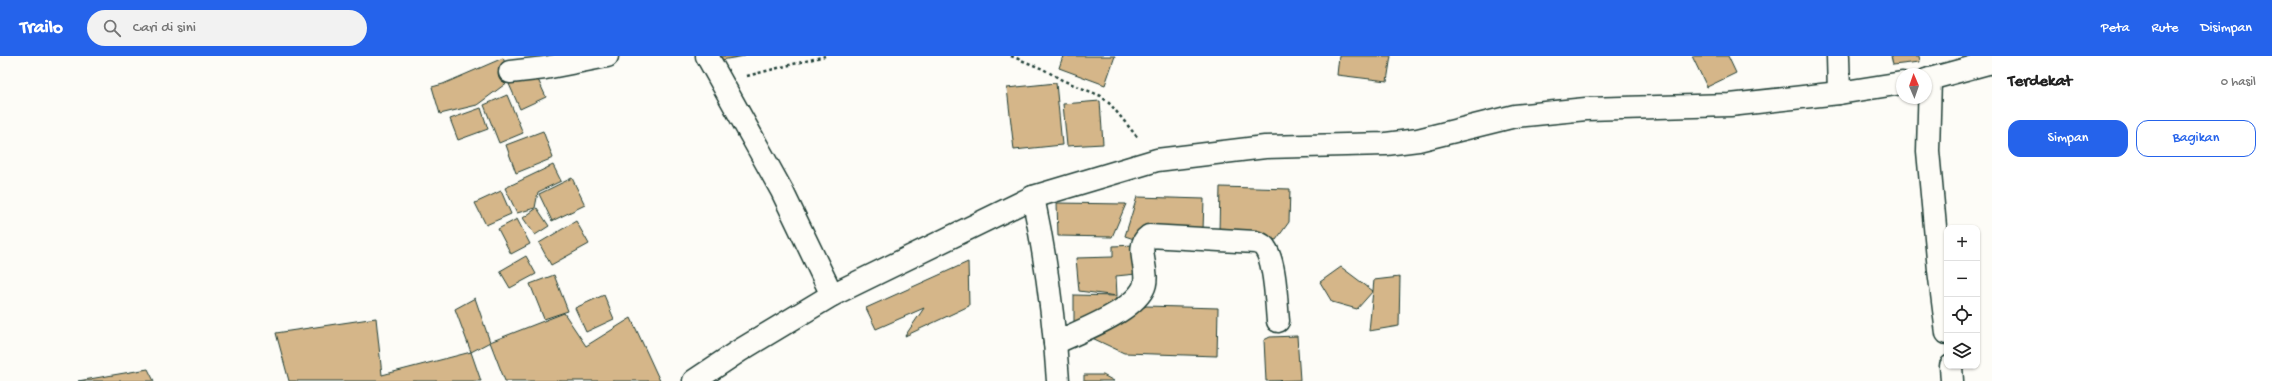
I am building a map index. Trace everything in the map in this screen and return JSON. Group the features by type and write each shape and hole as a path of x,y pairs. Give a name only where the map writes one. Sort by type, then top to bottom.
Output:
{"street":[{"path":"510,72 545,68 607,56"},
{"path":"707,56 782,191 832,295"},
{"path":"1838,56 1839,93"},
{"path":"1932,79 1992,62"},
{"path":"694,381 739,350 832,295 1033,197 1157,160 1265,147 1386,144 1418,140 1515,116 1586,109 1730,105 1839,93 1896,84"},
{"path":"1928,104 1928,151 1944,309"},
{"path":"1033,197 1045,257 1058,381"},
{"path":"1055,343 1124,308 1138,297 1146,282 1143,246 1149,236 1255,242 1261,244 1265,247 1272,267 1278,321"},
{"path":"1951,369 1952,381"}],"path":[{"path":"722,82 825,56"},
{"path":"1011,56 1043,69 1062,80 1101,96 1111,105 1157,160"}],"building":[{"path":"715,56 745,56 715,61"},
{"path":"1063,56 1115,56 1105,85 1059,68"},
{"path":"1339,56 1391,56 1387,81 1337,75"},
{"path":"1692,56 1728,56 1736,73 1707,87"},
{"path":"1891,56 1919,56 1920,62 1893,65"},
{"path":"503,58 512,79 477,105 440,114 432,87 443,84"},
{"path":"535,73 546,97 520,109 509,84"},
{"path":"1056,83 1062,145 1014,150 1007,88"},
{"path":"507,95 523,133 499,143 484,105"},
{"path":"1100,101 1103,144 1067,146 1063,104"},
{"path":"481,108 488,129 458,140 450,119"},
{"path":"543,131 553,158 516,173 506,145"},
{"path":"553,165 561,181 538,192 535,208 517,213 505,188"},
{"path":"572,178 585,205 552,221 539,194"},
{"path":"1220,187 1290,189 1289,222 1276,240 1247,233 1219,232"},
{"path":"501,191 511,214 486,225 475,203"},
{"path":"1137,197 1204,199 1203,230 1134,239 1125,236"},
{"path":"1057,203 1126,204 1112,237 1058,236"},
{"path":"537,208 549,226 535,235 523,218"},
{"path":"517,219 530,244 511,254 498,229"},
{"path":"576,221 589,244 551,265 539,243"},
{"path":"1134,245 1136,274 1116,276 1117,296 1079,291 1076,258 1113,257 1113,246"},
{"path":"526,256 536,274 510,288 500,271"},
{"path":"968,262 969,306 905,336 924,308 876,329 866,308"},
{"path":"1341,267 1373,291 1357,309 1332,302 1320,282"},
{"path":"554,275 568,311 544,319 530,284"},
{"path":"1400,277 1399,326 1369,331 1374,280"},
{"path":"604,295 614,319 586,332 575,308"},
{"path":"1074,295 1117,296 1113,305 1074,326"},
{"path":"475,298 490,342 471,352 455,309"},
{"path":"1146,306 1218,308 1217,356 1124,353 1090,337"},
{"path":"564,313 586,346 631,318 660,381 505,381 490,342"},
{"path":"376,318 382,375 471,352 481,381 289,381 276,333"},
{"path":"1297,336 1300,380 1266,381 1264,340 1270,337"},
{"path":"148,369 154,381 78,381"},
{"path":"1084,375 1103,375 1114,381 1084,381"}]}
